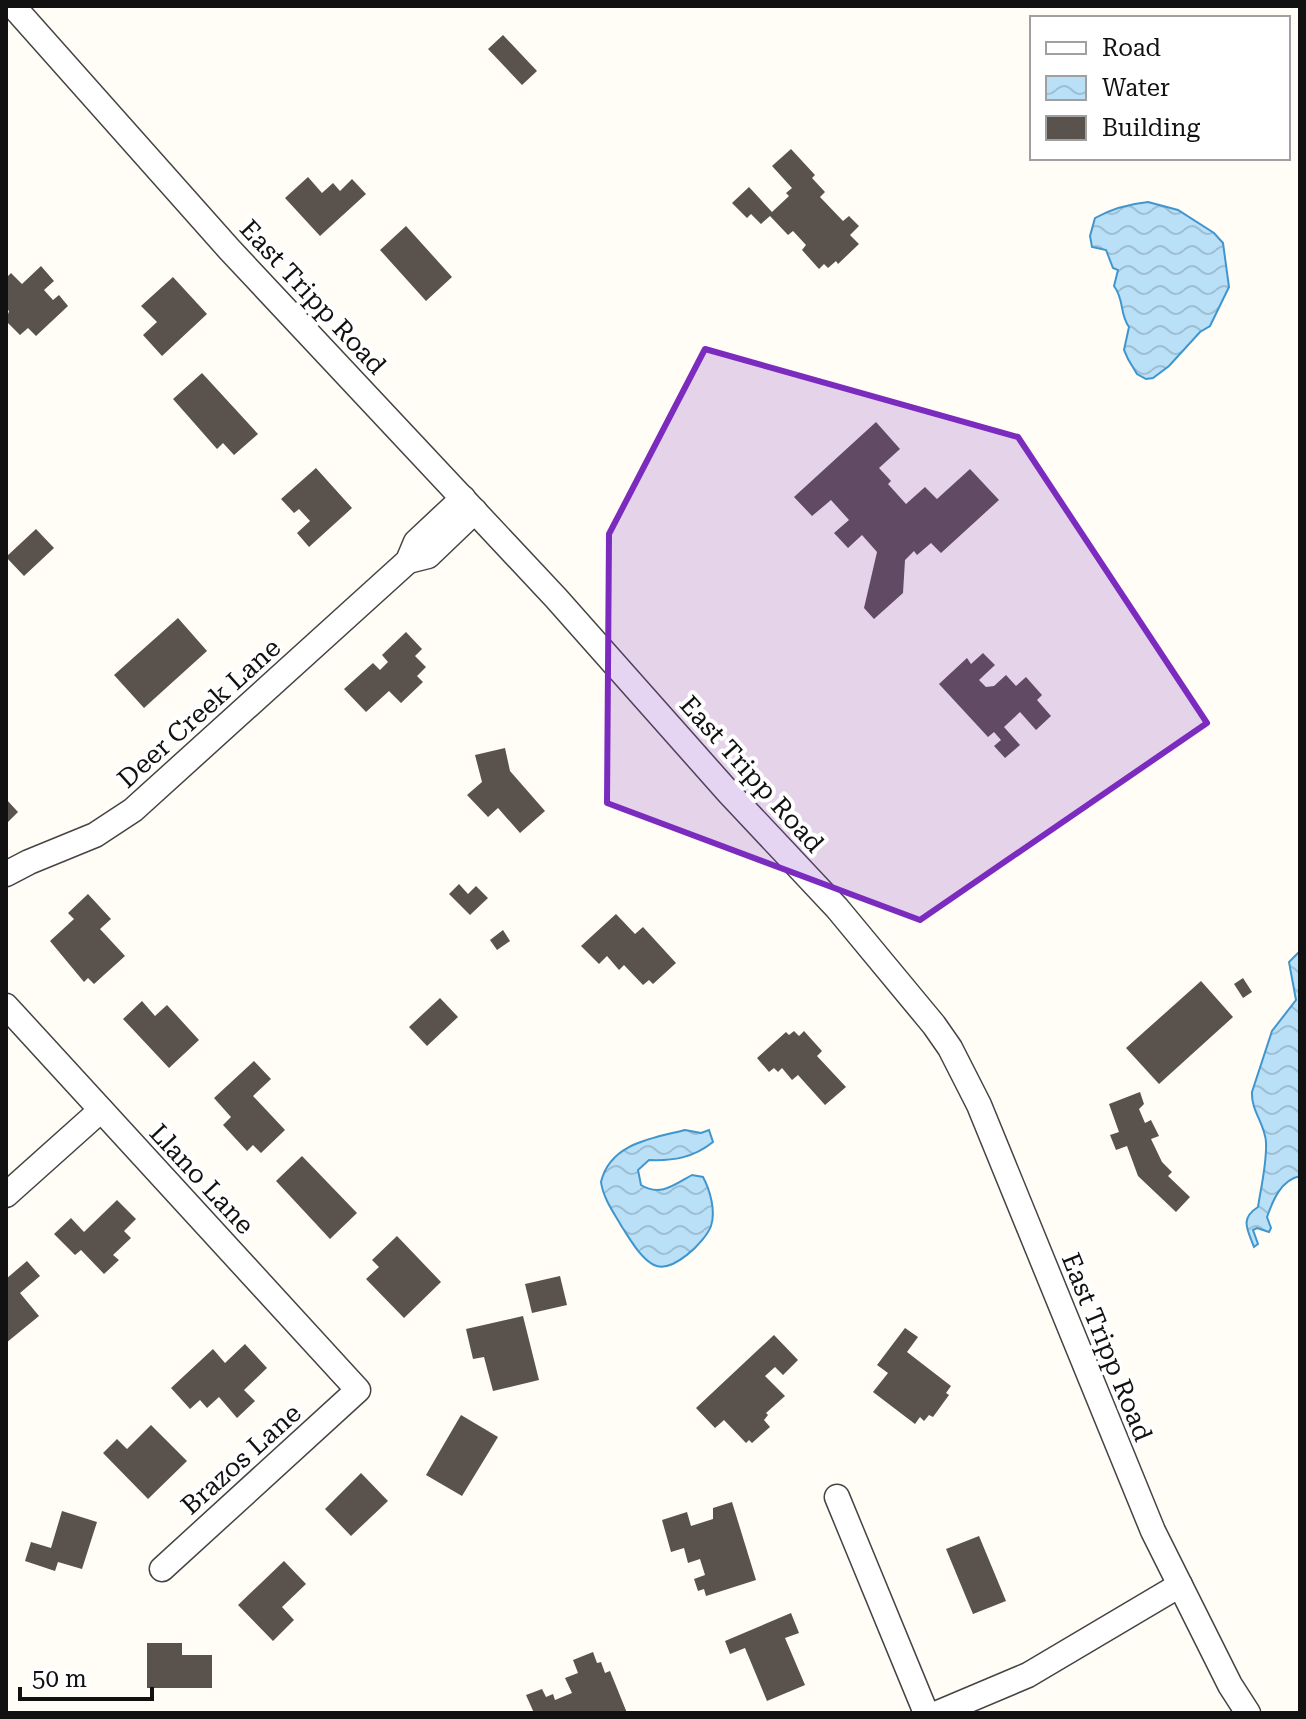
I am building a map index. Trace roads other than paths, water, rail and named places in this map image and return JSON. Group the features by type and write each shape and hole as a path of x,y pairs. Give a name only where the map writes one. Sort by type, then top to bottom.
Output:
{"street":[{"name":"East Tripp Road","path":"13,6 229,249 469,505 837,908 934,1025 950,1048 979,1105 1153,1531 1230,1685 1248,1713"},
{"name":"Deer Creek Lane","path":"6,874 95,835 133,810 408,561 428,556 469,505"},
{"name":"Llano Lane","path":"6,1006 358,1390"},
{"path":"6,1195 101,1110"},
{"name":"Brazos Lane","path":"162,1569 358,1390"},
{"path":"837,1497 926,1713"},
{"path":"938,1713 1028,1675 1180,1585"}],"water":[{"path":"1148,202 1178,210 1214,233 1223,243 1229,287 1210,326 1200,332 1169,366 1153,378 1146,379 1137,374 1124,350 1129,327 1114,286 1118,270 1113,268 1106,250 1092,247 1090,236 1095,218 1121,207"},
{"path":"1300,951 1300,1176 1283,1186 1275,1198 1267,1217 1271,1228 1269,1232 1257,1228 1253,1230 1258,1244 1254,1247 1247,1220 1258,1207 1266,1142 1252,1092 1272,1031 1296,1000 1289,962"},
{"path":"685,1130 701,1133 709,1130 713,1142 698,1152 682,1157 649,1160 638,1170 641,1185 661,1190 692,1175 703,1177 712,1201 711,1226 687,1255 661,1267 649,1262 636,1248 609,1205 601,1182 613,1159 634,1144"}]}
